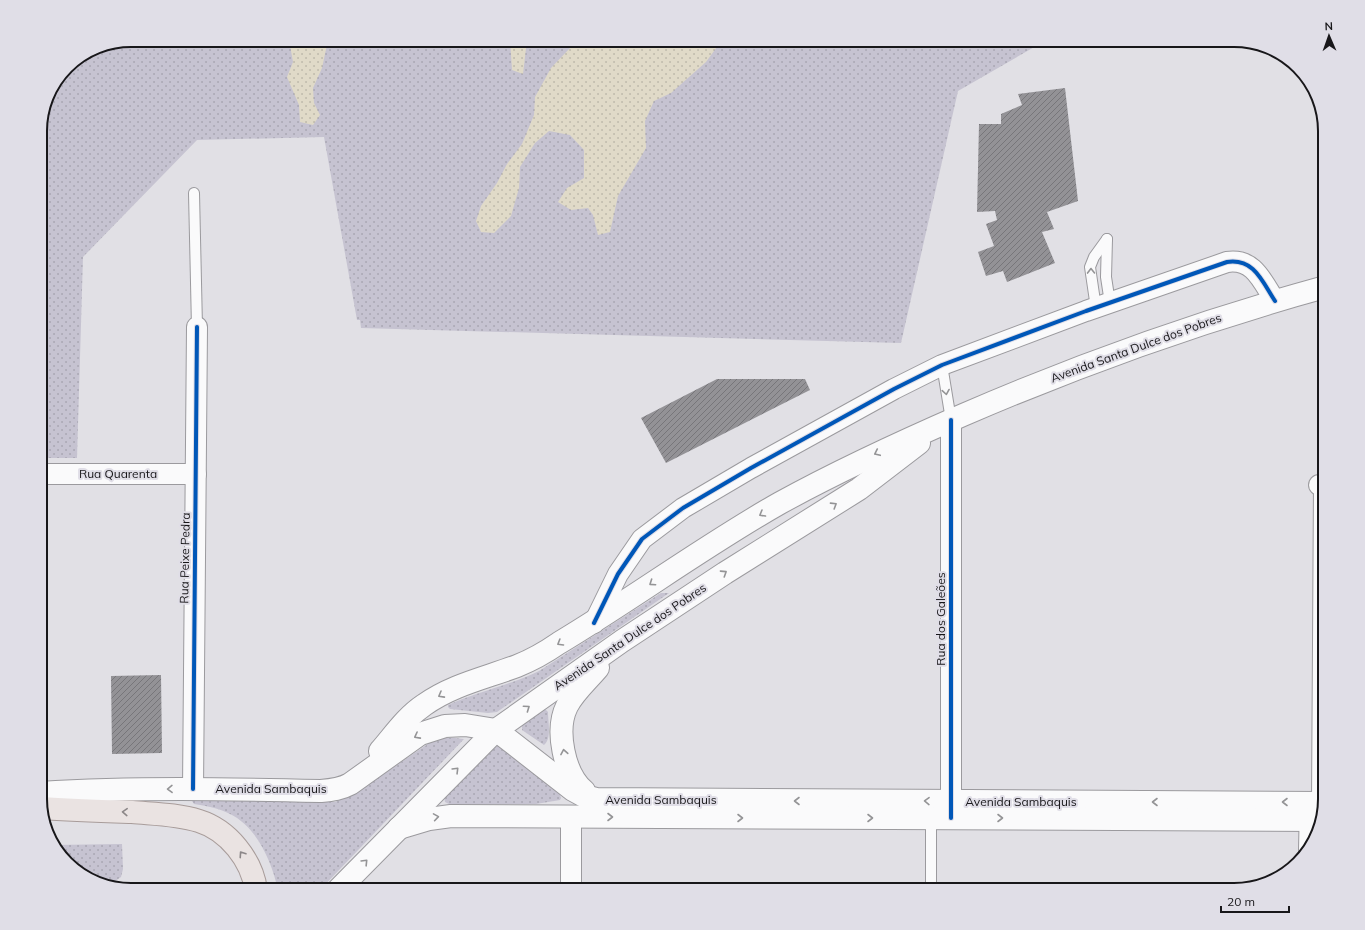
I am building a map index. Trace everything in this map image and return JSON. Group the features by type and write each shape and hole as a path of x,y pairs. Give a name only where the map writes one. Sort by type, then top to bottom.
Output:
{"main road":[{"name":"Avenida Santa Dulce dos Pobres","path":"356,780 408,718 423,705 450,690 526,662 594,623 692,557 782,502 872,455 1024,388 1087,364 1203,323 1318,289"},
{"name":"Avenida Santa Dulce dos Pobres","path":"345,883 496,730 622,642 725,573 859,488 951,420"},
{"path":"604,800 585,792 577,784 570,773 564,750 563,719 567,706 572,698 622,642"},
{"name":"Avenida Sambaquis","path":"47,793 90,790 329,790 342,788 356,780 412,739 428,731 454,725 475,726 496,730 573,790 590,799 944,812"},
{"path":"48,808 165,814 199,821 222,833 238,849 250,868 254,883"},
{"name":"Avenida Sambaquis","path":"399,828 420,821 446,816 571,817 1316,809"}],"street":[{"path":"594,623 618,574 642,539 683,508 751,468 894,389 942,365 1227,262 1235,261 1249,265 1255,271 1275,301"},
{"name":"Rua Peixe Pedra","path":"193,789 197,327"},
{"name":"Rua dos Galeões","path":"944,812 951,420"},
{"name":"Rua Quarenta","path":"47,474 196,474"},
{"path":"1313,829 1316,809"},
{"path":"571,817 571,883"}],"lane":[{"path":"194,193 197,327"},
{"path":"1107,239 1106,277 1103,306 1090,267 1094,257 1107,239"},
{"path":"942,365 951,420"},
{"path":"1316,809 1318,701"},
{"name":"Rua dos Galeões","path":"932,883 944,812"}],"shaded area":[{"path":"131,47 1034,47 958,91 901,343 361,328 360,320 357,320 324,137 197,140 83,257 77,458 47,458 47,125 53,99 61,84 71,71 84,61 99,53"},
{"path":"661,593 669,593 497,712 488,713 450,709 448,707 448,705 459,700 539,671"},
{"path":"544,710 548,712 549,735 544,745 522,730 522,725"},
{"path":"440,738 464,739 327,883 276,883 272,868 262,846 248,827 240,820 226,812 194,804 192,801 243,799 335,802 356,793 432,741"},
{"path":"499,746 559,792 561,798 560,800 536,804 449,804 445,802 444,796 492,747"},
{"path":"122,844 123,869 121,877 115,881 104,879 84,869 68,855 61,845"}],"sand":[{"path":"290,47 326,47 322,68 313,88 314,103 320,115 313,125 300,122 299,105 287,77 293,62"},
{"path":"510,47 526,47 523,74 512,70"},
{"path":"717,47 706,62 671,93 654,101 645,121 646,148 618,196 610,232 598,235 593,215 588,208 571,210 558,202 567,188 584,178 584,150 570,135 549,131 535,143 520,167 519,188 511,216 494,233 481,232 476,221 481,206 497,183 507,164 522,144 534,115 535,97 551,68 570,48"}],"building":[{"path":"1065,88 1078,201 1047,212 1054,229 1042,232 1055,263 1007,282 1003,271 986,276 978,252 994,246 986,224 997,220 995,211 977,212 979,124 1001,124 1001,114 1022,105 1018,94"},
{"path":"717,379 805,379 810,390 666,463 641,418"},
{"path":"161,675 162,753 112,754 111,676"},
{"path":"594,882 710,883 594,883"}],"cycle path":[{"path":"594,623 618,574 642,539 683,508 751,468 894,389 942,365 1086,311 1227,262 1236,262 1251,267 1261,279 1275,301"},
{"path":"193,789 197,327"},
{"path":"951,420 951,818"}]}
